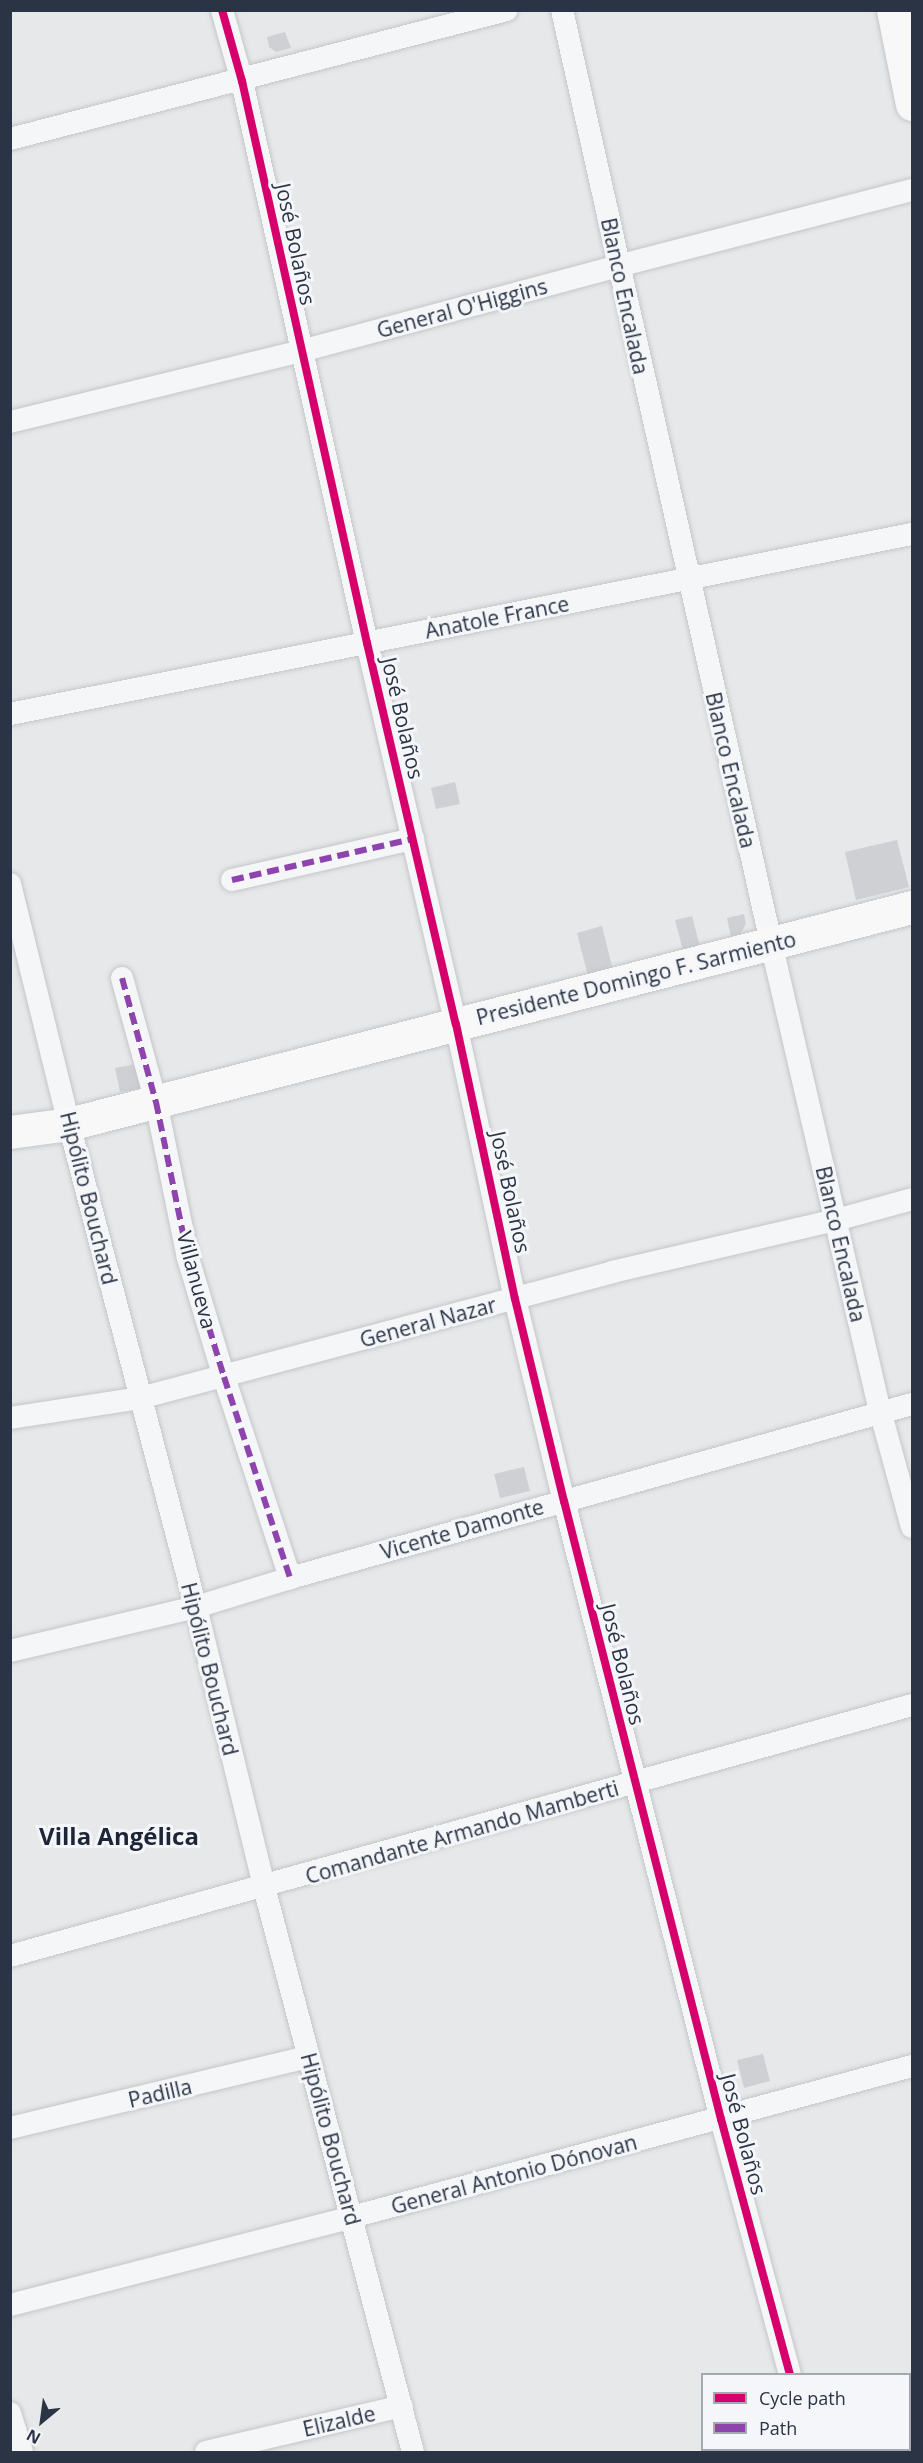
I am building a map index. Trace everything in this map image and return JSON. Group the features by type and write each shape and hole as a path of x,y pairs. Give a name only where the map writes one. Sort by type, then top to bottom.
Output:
{"street":[{"name":"José Bolaños","path":"222,10 242,81 367,643 456,1024 515,1299 634,1784 790,2373"},
{"path":"10,139 242,81 507,10"},
{"name":"Blanco Encalada","path":"562,10 687,579 771,944 881,1414 912,1527"},
{"path":"893,10 912,104"},
{"name":"General O'Higgins","path":"11,419 301,351 912,190"},
{"name":"Anatole France","path":"10,714 912,534"},
{"path":"232,880 413,839"},
{"name":"Hipólito Bouchard","path":"10,884 69,1124 196,1607 264,1887 413,2452"},
{"name":"Presidente Domingo F. Sarmiento","path":"10,1132 69,1124 912,906"},
{"name":"Villanueva","path":"122,978 156,1102 188,1258 224,1377 290,1578"},
{"name":"General Nazar","path":"10,1418 140,1398 612,1272 836,1220 912,1199"},
{"name":"Vicente Damonte","path":"10,1651 196,1607 290,1578 912,1404"},
{"name":"Comandante Armando Mamberti","path":"10,1956 912,1706"},
{"name":"Padilla","path":"10,2128 309,2057"},
{"name":"General Antonio Dónovan","path":"10,2305 352,2217 912,2066"},
{"name":"Elizalde","path":"206,2452 402,2406"},
{"path":"10,2413 21,2452"}],"building":[{"path":"285,32 291,48 276,52 269,47 267,37"},
{"path":"455,782 460,804 436,809 431,788"},
{"path":"897,840 909,887 856,900 845,852"},
{"path":"744,914 746,923 741,934 731,937 727,918"},
{"path":"692,916 701,950 684,954 675,920"},
{"path":"602,926 613,970 588,976 577,933"},
{"path":"136,1064 141,1088 120,1092 115,1068"},
{"path":"524,1467 530,1491 500,1498 494,1474"},
{"path":"763,2054 770,2081 744,2088 737,2060"}],"marked path":[{"path":"232,880 413,839"},
{"path":"122,978 156,1102 188,1258 224,1377 290,1578"}],"cycle path":[{"path":"222,10 242,81 367,643 456,1024 515,1299 721,2119 790,2373"}],"district":[{"name":"Villa Angélica","path":"119,1836"}]}
